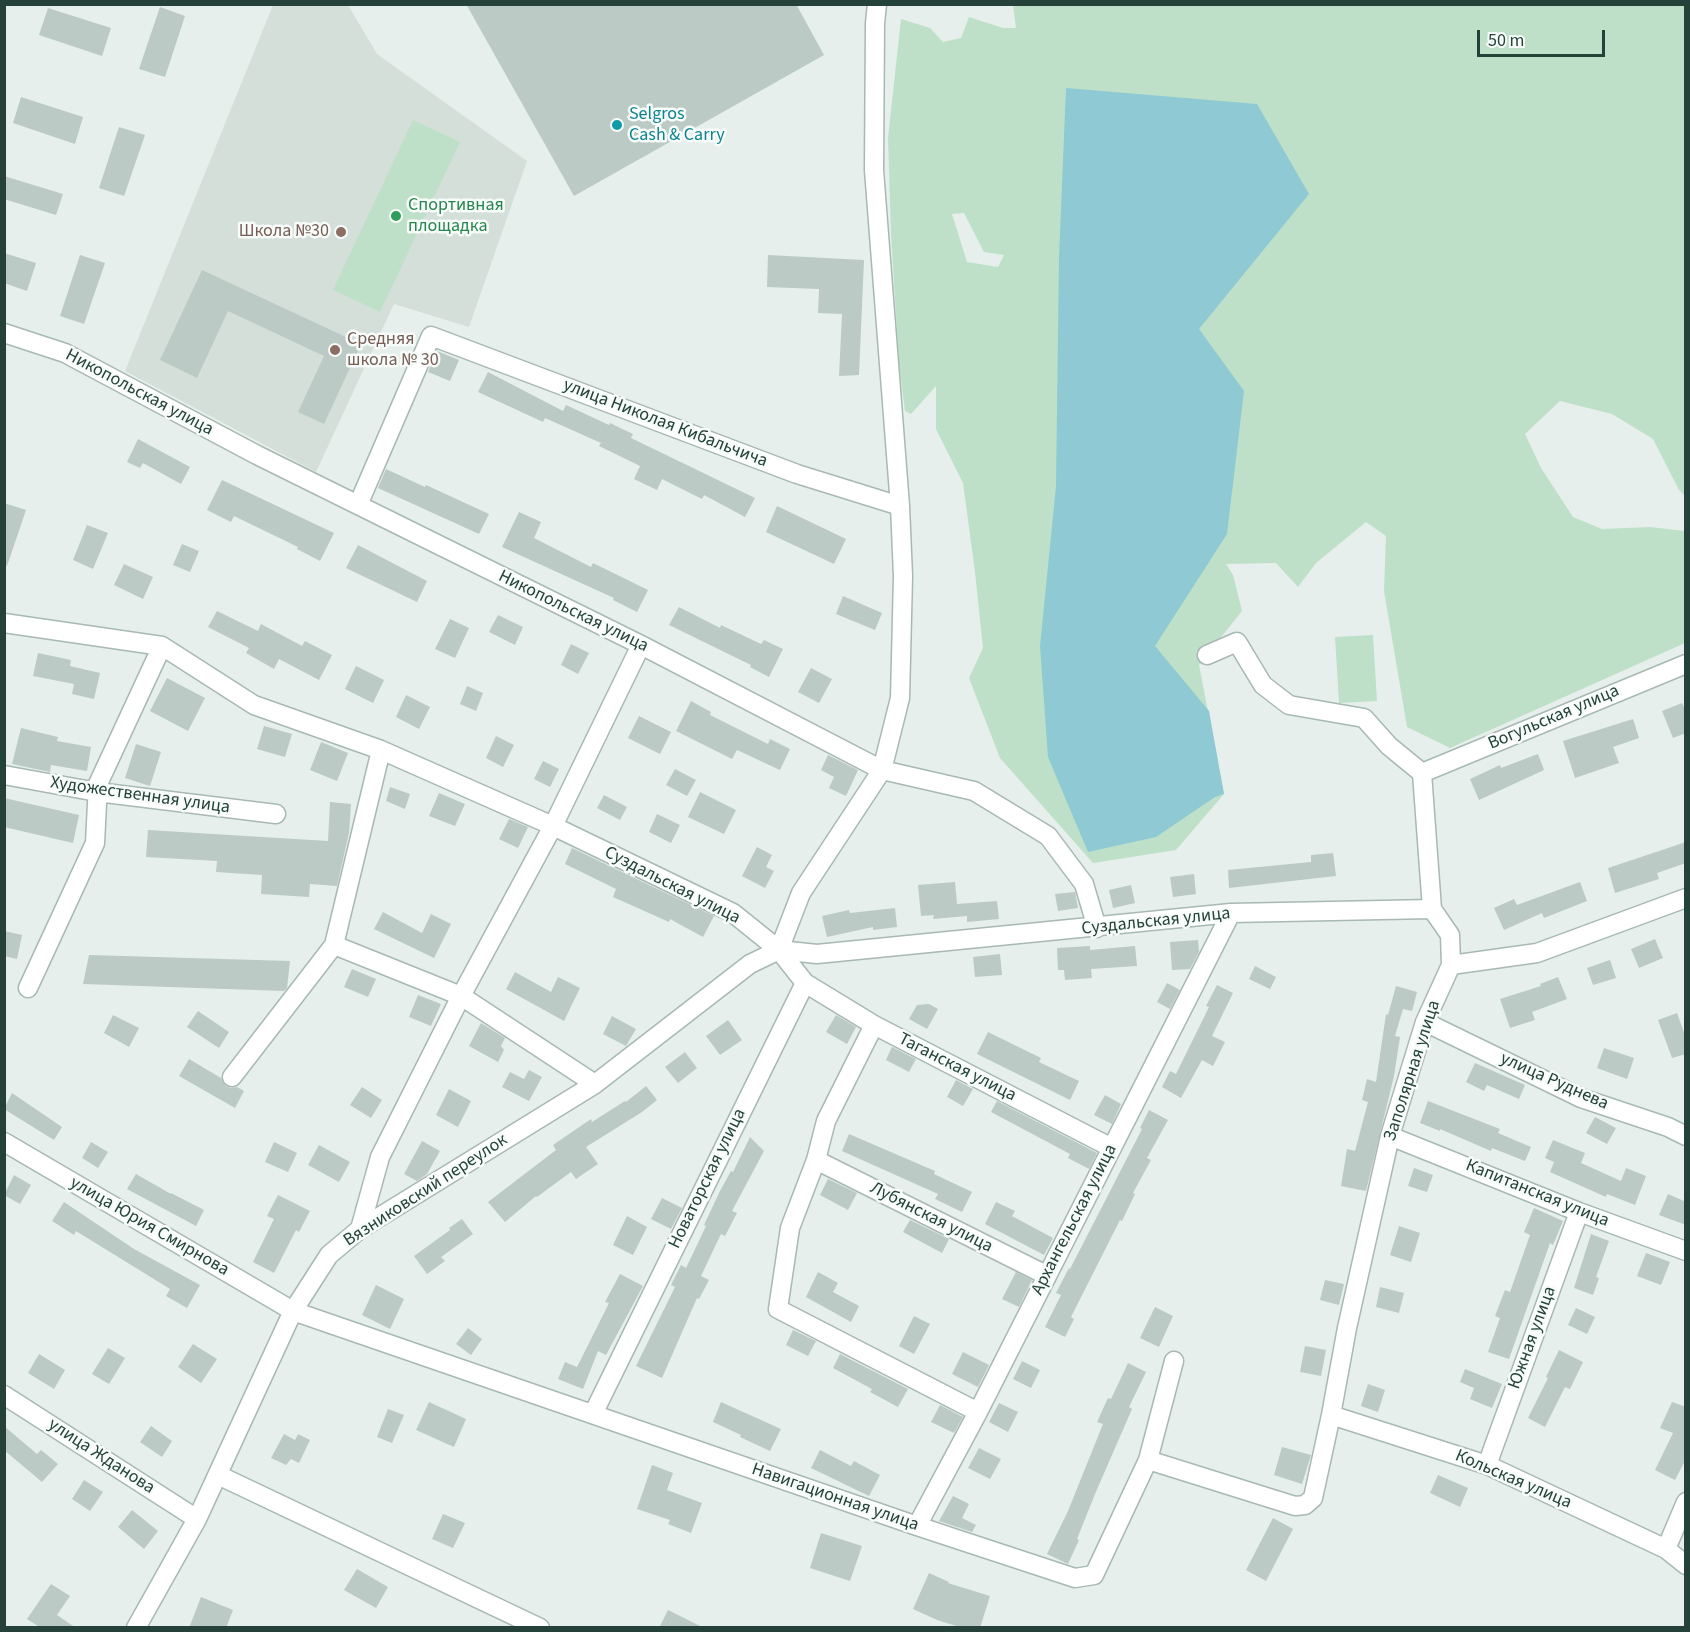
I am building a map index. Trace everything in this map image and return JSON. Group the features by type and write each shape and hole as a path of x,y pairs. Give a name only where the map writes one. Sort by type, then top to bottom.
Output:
{"street":[{"path":"805,983 779,950 801,893 882,770 900,698 903,576 900,506 874,170 877,4"},
{"name":"Никопольская улица","path":"4,333 65,353 257,456 641,645 882,770 974,791 1048,836 1084,884 1097,928"},
{"name":"улица Николая Кибальчича","path":"358,505 431,336 796,474 900,506"},
{"path":"4,623 162,646 98,784 95,843 28,988"},
{"path":"1207,655 1237,642 1263,685 1289,705 1364,718 1389,746 1422,773 1432,909"},
{"path":"360,1229 380,1156 461,996 553,826 641,645"},
{"name":"Суздальская улица","path":"162,646 254,705 381,750 553,826 733,913 779,950 817,954 1231,913 1432,909"},
{"name":"Вогульская улица","path":"1422,773 1686,664"},
{"path":"232,1077 334,945 381,750"},
{"name":"Художественная улица","path":"4,775 97,792 276,814"},
{"path":"1451,965 1538,953 1686,898"},
{"name":"Заполярная улица","path":"1148,1460 1295,1506 1305,1505 1313,1498 1347,1328 1390,1136 1425,1022 1451,965 1450,935 1432,909"},
{"name":"Архангельская улица","path":"917,1526 978,1412 1231,913"},
{"path":"334,945 461,996 595,1084"},
{"name":"Вязниковский переулок","path":"136,1628 219,1475 294,1311 329,1255 360,1229 595,1084 750,964 779,950"},
{"name":"Таганская улица","path":"805,983 874,1025 1112,1148"},
{"name":"Новаторская улица","path":"593,1414 805,983"},
{"name":"улица Руднева","path":"1425,1022 1581,1098 1677,1124 1686,1136"},
{"path":"874,1025 826,1120 816,1160 790,1228 778,1309 978,1412"},
{"name":"Капитанская улица","path":"1390,1136 1579,1212 1686,1251"},
{"name":"улица Юрия Смирнова","path":"4,1142 294,1311"},
{"name":"Лубянская улица","path":"816,1160 1046,1275"},
{"name":"Южная улица","path":"1487,1465 1579,1212"},
{"name":"Навигационная улица","path":"294,1311 917,1526 1075,1578 1094,1575 1148,1460"},
{"path":"1148,1460 1174,1360"},
{"name":"улица Жданова","path":"4,1395 197,1519"},
{"name":"Кольская улица","path":"1331,1415 1487,1465 1666,1549 1686,1565"},
{"path":"219,1475 540,1628"},
{"path":"1666,1549 1686,1502"}],"shaded area":[{"name":"Школа №30","path":"273,5 348,5 377,54 527,161 469,327 394,304 316,472 125,371"}],"green space":[{"path":"1013,5 1685,5 1685,496 1679,490 1653,439 1612,414 1560,401 1525,434 1541,468 1573,517 1602,529 1650,527 1685,531 1685,643 1450,748 1407,727 1384,591 1386,536 1366,522 1316,563 1298,587 1276,563 1226,564 1233,575 1242,611 1199,665 1224,794 1176,850 1093,863 1000,758 969,678 983,648 963,483 936,429 936,386 911,414 905,411 899,364 888,138 901,19 930,28 943,42 961,38 969,17 1003,28 1016,28","holes":["964,213 984,252 1004,255 998,267 967,262 952,214"]},
{"name":"Спортивная площадка","path":"413,120 460,142 380,312 333,290"},
{"path":"1373,635 1377,701 1339,703 1335,637"}],"water":[{"path":"1066,88 1257,104 1309,194 1199,329 1244,391 1227,534 1155,646 1209,711 1224,794 1215,797 1156,837 1088,852 1048,757 1040,646 1056,486 1059,258"}],"building":[{"name":"Selgros Cash & Carry","path":"466,4 796,4 824,55 574,196"},
{"path":"160,7 185,16 165,77 139,69"},
{"path":"48,8 111,28 102,56 39,35"},
{"path":"21,97 83,117 75,144 13,123"},
{"path":"119,127 145,135 124,196 99,188"},
{"path":"4,176 63,194 56,215 4,199"},
{"path":"4,253 36,263 27,291 4,283"},
{"path":"80,255 105,263 84,324 60,316"},
{"path":"768,255 864,260 859,375 839,376 842,314 818,313 819,289 767,287"},
{"name":"Средняя школа № 30","path":"202,270 361,344 324,424 298,412 324,356 228,311 197,378 160,360"},
{"path":"437,351 459,360 450,381 428,372"},
{"path":"488,372 563,411 566,405 609,425 610,423 633,434 631,438 755,498 745,517 704,495 702,499 662,479 657,490 634,479 640,466 599,446 601,443 545,418 543,422 478,392"},
{"path":"138,439 190,467 181,484 143,463 140,468 127,462"},
{"path":"386,469 489,514 479,534 378,488"},
{"path":"222,480 334,533 320,561 297,549 298,547 234,516 231,522 207,510"},
{"path":"4,503 26,510 7,566 4,565"},
{"path":"777,506 846,539 834,564 766,532"},
{"path":"519,512 541,522 534,538 591,567 593,563 648,590 637,612 613,600 614,598 502,547"},
{"path":"87,525 108,533 93,569 73,560"},
{"path":"182,544 199,551 190,572 173,565"},
{"path":"358,545 427,581 417,602 346,568"},
{"path":"124,564 153,577 143,599 114,585"},
{"path":"843,596 882,613 875,630 836,614"},
{"path":"679,607 720,628 721,625 761,644 764,640 783,649 769,677 750,667 751,665 669,625"},
{"path":"217,611 258,631 261,624 302,646 305,641 332,655 319,680 279,659 274,669 246,653 249,648 208,627"},
{"path":"498,615 523,627 515,645 489,632"},
{"path":"450,619 469,628 455,658 435,649"},
{"path":"571,644 589,653 578,674 561,665"},
{"path":"38,653 71,660 70,666 100,673 94,699 72,694 74,684 33,676"},
{"path":"356,666 384,680 373,703 345,689"},
{"path":"811,668 832,679 819,703 798,692"},
{"path":"167,678 205,698 188,731 150,711"},
{"path":"467,686 483,693 476,711 460,704"},
{"path":"406,695 430,707 419,729 396,717"},
{"path":"691,701 711,712 710,715 768,744 770,739 790,749 780,770 737,750 732,759 676,731"},
{"path":"1682,703 1686,711 1686,733 1673,738 1662,711"},
{"path":"639,716 671,732 660,754 628,738"},
{"path":"1633,719 1639,738 1613,747 1619,763 1575,778 1563,741"},
{"path":"264,726 292,734 285,757 257,749"},
{"path":"21,728 58,737 57,741 91,747 87,771 51,765 50,772 12,764"},
{"path":"496,736 514,745 503,767 486,758"},
{"path":"321,742 348,753 337,781 310,770"},
{"path":"136,744 161,752 150,786 125,778"},
{"path":"1538,754 1544,770 1479,800 1470,779 1500,765 1501,768"},
{"path":"828,755 858,770 846,796 829,788 834,777 821,770"},
{"path":"543,761 559,769 550,787 534,779"},
{"path":"675,769 696,780 687,796 666,785"},
{"path":"390,787 410,794 405,809 386,801"},
{"path":"700,792 736,810 724,834 688,817"},
{"path":"439,793 465,804 455,826 429,816"},
{"path":"604,795 627,807 620,820 597,808"},
{"path":"4,798 79,815 73,843 4,827"},
{"path":"330,802 351,804 349,833 337,886 310,884 309,897 261,894 262,875 216,872 217,861 146,857 148,830 328,841"},
{"path":"657,814 680,825 671,843 649,832"},
{"path":"509,819 528,827 518,848 499,839"},
{"path":"1686,842 1686,863 1657,873 1659,879 1615,893 1608,868"},
{"path":"757,847 772,855 766,867 774,871 765,888 742,876"},
{"path":"572,848 714,916 703,937 670,919 669,922 613,897 616,889 565,864"},
{"path":"1333,853 1336,876 1229,888 1228,870 1311,862 1311,855"},
{"path":"1194,874 1196,894 1173,897 1170,877"},
{"path":"955,882 957,904 997,901 999,919 967,922 967,916 933,919 934,915 921,916 918,885"},
{"path":"1580,882 1587,901 1544,918 1542,913 1504,930 1494,908 1514,899 1517,905"},
{"path":"1131,885 1135,903 1113,908 1109,890"},
{"path":"1075,892 1078,908 1058,911 1055,894"},
{"path":"895,908 897,927 873,930 873,927 827,937 822,916 849,910 850,913"},
{"path":"383,912 422,933 431,914 451,924 434,958 374,929"},
{"path":"4,931 22,935 17,959 4,956"},
{"path":"1655,939 1663,958 1639,968 1631,949"},
{"path":"1198,940 1199,952 1190,969 1172,970 1170,942"},
{"path":"1090,946 1090,950 1135,946 1137,966 1091,969 1092,978 1065,980 1064,970 1058,970 1057,948"},
{"path":"1000,954 1002,975 975,977 973,957"},
{"path":"89,955 290,961 287,988 284,991 83,984"},
{"path":"1610,960 1616,978 1593,985 1587,968"},
{"path":"1255,966 1276,977 1270,989 1249,979"},
{"path":"352,969 376,979 368,997 344,987"},
{"path":"515,972 551,992 558,977 580,988 564,1021 506,989"},
{"path":"1558,977 1567,999 1532,1012 1535,1020 1510,1028 1500,999 1541,986 1540,984"},
{"path":"1167,983 1180,990 1170,1009 1157,1002"},
{"path":"1217,985 1233,993 1212,1036 1225,1042 1213,1066 1202,1060 1181,1098 1162,1087 1170,1071 1176,1074 1209,1007 1206,1006"},
{"path":"1396,986 1417,992 1412,1011 1403,1009 1395,1036 1400,1037 1394,1076 1366,1191 1341,1186 1347,1149 1355,1151 1368,1102 1362,1100 1367,1079 1376,1082 1386,1014 1388,1015"},
{"path":"418,995 441,1004 431,1026 409,1017"},
{"path":"929,1004 938,1009 927,1029 909,1019 917,1005"},
{"path":"198,1011 229,1032 219,1048 187,1027"},
{"path":"1677,1013 1686,1038 1686,1054 1672,1058 1658,1020"},
{"path":"113,1015 139,1028 129,1047 104,1033"},
{"path":"836,1015 856,1027 847,1044 826,1032"},
{"path":"612,1016 636,1029 626,1046 603,1034"},
{"path":"728,1020 742,1040 720,1055 706,1036"},
{"path":"481,1023 505,1038 501,1046 504,1050 498,1062 469,1046"},
{"path":"988,1032 1041,1058 1039,1062 1079,1081 1070,1100 977,1054"},
{"path":"892,1047 916,1059 909,1072 886,1060"},
{"path":"1604,1048 1634,1058 1627,1079 1597,1068"},
{"path":"685,1052 697,1068 678,1083 665,1067"},
{"path":"189,1059 221,1078 226,1086 237,1087 244,1091 235,1108 179,1076"},
{"path":"1475,1063 1525,1085 1519,1099 1487,1085 1484,1091 1466,1082"},
{"path":"529,1070 542,1077 529,1101 502,1087 510,1072 524,1079"},
{"path":"956,1080 973,1089 963,1106 947,1097"},
{"path":"646,1086 657,1100 586,1147 598,1164 576,1179 571,1172 536,1196 505,1222 488,1202 556,1150 553,1145 591,1119 592,1122 626,1102"},
{"path":"362,1087 382,1100 371,1118 350,1105"},
{"path":"449,1089 471,1101 458,1127 436,1115"},
{"path":"12,1093 62,1127 54,1140 4,1109"},
{"path":"1105,1095 1121,1104 1112,1124 1094,1115"},
{"path":"997,1101 1097,1153 1089,1169 1068,1158 1070,1154 991,1112"},
{"path":"1428,1101 1500,1129 1498,1133 1531,1147 1525,1161 1492,1148 1491,1151 1420,1123"},
{"path":"1149,1110 1168,1120 1147,1158 1151,1160 1133,1193 1135,1194 1122,1221 1120,1220 1071,1317 1074,1319 1065,1337 1045,1327 1061,1295 1056,1293 1142,1129 1140,1128"},
{"path":"1595,1117 1616,1128 1607,1144 1586,1133"},
{"path":"849,1134 935,1171 934,1174 972,1192 962,1212 935,1199 938,1194 842,1151"},
{"path":"750,1137 764,1151 732,1211 737,1213 725,1236 721,1234 701,1276 709,1280 699,1299 697,1298 662,1378 636,1366 675,1287 671,1285 681,1265 686,1268 720,1191 731,1171 733,1172"},
{"path":"1553,1140 1585,1153 1581,1163 1621,1181 1626,1168 1646,1176 1635,1205 1607,1194 1606,1197 1550,1172 1554,1162 1545,1158"},
{"path":"422,1141 440,1151 427,1174 417,1181 404,1174"},
{"path":"91,1142 108,1152 98,1168 82,1158"},
{"path":"274,1142 297,1153 288,1172 265,1162"},
{"path":"319,1145 350,1162 339,1182 308,1165"},
{"path":"1414,1168 1433,1175 1427,1192 1408,1186"},
{"path":"136,1174 204,1210 196,1226 127,1189"},
{"path":"14,1175 31,1185 20,1204 4,1195"},
{"path":"828,1179 857,1193 848,1210 820,1195"},
{"path":"1668,1194 1686,1202 1686,1225 1659,1215"},
{"path":"278,1195 310,1211 299,1232 296,1230 274,1273 253,1262 274,1219 267,1216"},
{"path":"662,1198 682,1208 671,1229 651,1219"},
{"path":"64,1202 134,1249 200,1285 187,1308 166,1296 170,1289 76,1231 74,1235 52,1221"},
{"path":"996,1202 1015,1211 1012,1216 1053,1238 1044,1255 985,1224"},
{"path":"1534,1208 1563,1221 1553,1245 1550,1243 1509,1359 1488,1352 1500,1318 1495,1316 1505,1290 1510,1292 1530,1235 1524,1232"},
{"path":"627,1216 647,1227 633,1255 613,1245"},
{"path":"462,1219 473,1234 441,1257 445,1261 427,1274 414,1256"},
{"path":"910,1220 949,1239 942,1253 903,1232"},
{"path":"1399,1226 1420,1233 1411,1262 1390,1255"},
{"path":"1591,1234 1609,1241 1596,1277 1599,1278 1593,1295 1574,1288"},
{"path":"1646,1253 1670,1262 1661,1285 1637,1276"},
{"path":"818,1272 838,1283 833,1292 859,1306 851,1322 806,1297"},
{"path":"1016,1272 1032,1280 1019,1307 1002,1299"},
{"path":"620,1274 643,1286 606,1355 598,1351 583,1389 558,1379 565,1362 577,1367 609,1303 605,1302"},
{"path":"1325,1280 1344,1284 1339,1305 1320,1300"},
{"path":"376,1285 404,1299 390,1329 362,1315"},
{"path":"1380,1287 1404,1293 1399,1313 1376,1307"},
{"path":"1155,1307 1173,1316 1159,1347 1140,1338"},
{"path":"1576,1308 1595,1317 1587,1334 1568,1325"},
{"path":"914,1316 930,1324 914,1354 899,1346"},
{"path":"468,1328 482,1339 471,1355 456,1344"},
{"path":"793,1330 816,1341 808,1356 786,1345"},
{"path":"193,1344 217,1359 201,1383 178,1367"},
{"path":"1305,1346 1326,1350 1321,1376 1300,1372"},
{"path":"108,1348 125,1358 109,1384 92,1374"},
{"path":"1559,1350 1583,1362 1570,1389 1565,1387 1545,1427 1528,1418"},
{"path":"963,1352 989,1365 978,1387 952,1374"},
{"path":"39,1354 65,1370 54,1389 28,1373"},
{"path":"840,1354 908,1389 898,1407 870,1392 872,1389 833,1368"},
{"path":"1022,1361 1040,1370 1031,1388 1013,1379"},
{"path":"1128,1363 1146,1372 1129,1407 1132,1409 1068,1564 1047,1554 1068,1511 1103,1424 1097,1422"},
{"path":"1465,1369 1502,1384 1492,1408 1470,1399 1474,1388 1460,1382"},
{"path":"1368,1384 1385,1390 1378,1412 1361,1406"},
{"path":"429,1402 466,1419 454,1447 416,1430"},
{"path":"721,1402 781,1429 770,1451 713,1422"},
{"path":"1672,1402 1686,1407 1686,1459 1675,1480 1655,1470 1673,1433 1660,1428"},
{"path":"999,1403 1018,1412 1008,1432 989,1422"},
{"path":"940,1405 963,1417 954,1433 931,1422"},
{"path":"388,1409 404,1415 392,1443 377,1437"},
{"path":"4,1426 37,1454 41,1450 58,1464 42,1482 4,1450"},
{"path":"151,1426 172,1441 162,1457 140,1442"},
{"path":"284,1434 295,1440 298,1434 310,1440 299,1463 291,1459 286,1465 271,1458"},
{"path":"1282,1447 1311,1455 1302,1484 1274,1475"},
{"path":"979,1448 1001,1459 990,1479 968,1468"},
{"path":"820,1450 851,1466 854,1461 880,1475 869,1496 811,1468"},
{"path":"652,1465 673,1473 667,1490 702,1503 691,1533 668,1524 670,1520 637,1509"},
{"path":"1438,1475 1468,1488 1460,1507 1430,1493"},
{"path":"84,1480 103,1492 90,1511 72,1499"},
{"path":"953,1496 969,1504 962,1518 976,1525 972,1532 939,1521"},
{"path":"132,1510 158,1531 144,1549 118,1527"},
{"path":"443,1514 465,1523 453,1548 432,1539"},
{"path":"1273,1518 1293,1529 1266,1581 1246,1570"},
{"path":"821,1533 862,1546 850,1581 810,1568"},
{"path":"357,1569 388,1587 376,1608 344,1590"},
{"path":"929,1573 948,1583 990,1596 980,1628 963,1628 913,1609"},
{"path":"51,1584 70,1596 57,1615 76,1628 41,1628 27,1619"},
{"path":"201,1597 233,1610 226,1628 189,1628"},
{"path":"668,1610 704,1628 659,1628"}],"place":[{"name":"Selgros Cash & Carry","path":"617,125"},
{"name":"Спортивная площадка","path":"396,216"},
{"name":"Школа №30","path":"341,232"},
{"name":"Средняя школа № 30","path":"335,350"}]}
